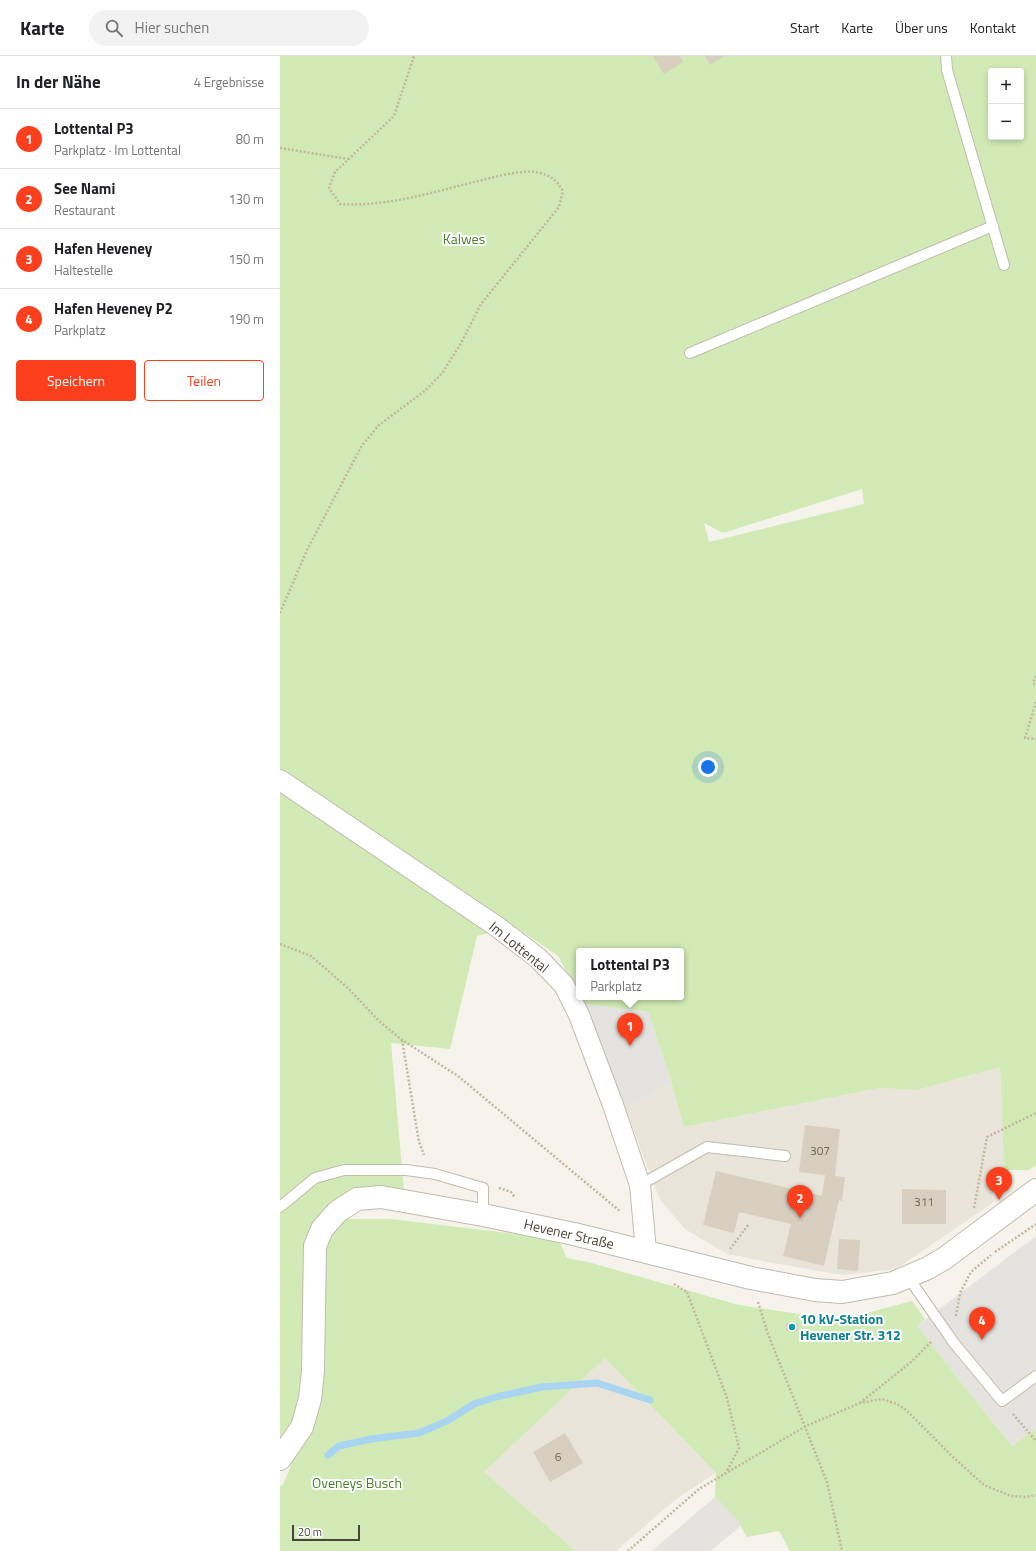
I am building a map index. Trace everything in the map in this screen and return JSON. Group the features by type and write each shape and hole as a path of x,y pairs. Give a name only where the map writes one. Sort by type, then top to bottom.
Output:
{"street":[{"name":"Im Lottental","path":"280,780 496,926 538,958 564,985 579,1015 611,1099 640,1185 645,1242"},
{"name":"Hevener Straße","path":"280,1459 302,1427 310,1399 313,1371 315,1246 322,1229 337,1212 357,1199 381,1197 483,1215 574,1234 645,1242 673,1259 726,1273 815,1290 842,1292 893,1283 928,1268 945,1258 1036,1190"}],"lane":[{"path":"946,56 947,70 1004,265"},
{"path":"690,353 993,226"},
{"path":"640,1185 707,1147 785,1156"},
{"path":"280,1207 315,1178 344,1170 406,1170 435,1174 483,1188 483,1215"},
{"path":"908,1277 954,1343 1002,1401 1036,1376"}],"path":[{"path":"280,613 307,550 361,447 379,425 426,390 443,372 461,343 481,304 559,207 563,191 555,179 539,172 512,173 399,201 359,205 340,204 329,188 335,172 394,116 414,56"},
{"path":"280,148 348,159"},
{"path":"1036,676 1033,683 1036,686"},
{"path":"1036,702 1025,738 1036,739"},
{"path":"280,944 311,956 349,989 378,1021 402,1040 458,1076 645,1242"},
{"path":"402,1040 419,1142 424,1157 435,1174"},
{"path":"987,1227 973,1212 987,1137 1036,1113"},
{"path":"726,1273 727,1254 749,1224"},
{"path":"673,1259 672,1272 687,1292 693,1305 727,1398 739,1448 727,1472"},
{"path":"751,1278 768,1334 806,1426 827,1482 842,1551"},
{"path":"628,1551 698,1489 806,1426 860,1403 882,1399 897,1404 906,1410 954,1458 984,1485 1011,1496 1025,1497 1036,1495"},
{"path":"1002,1401 1036,1441"}],"shaded area":[{"path":"584,1004 648,1012 671,1081 626,1110"},
{"path":"1000,1067 1004,1170 988,1180 994,1202 896,1269 842,1275 727,1254 685,1229 660,1200 626,1110 671,1081 684,1127 879,1088 917,1090"},
{"path":"1036,1236 1036,1428 1012,1446 917,1326"},
{"path":"605,1358 716,1473 676,1499 616,1551 576,1551 484,1472"},
{"path":"715,1497 742,1525 710,1551 652,1551"}],"green space":[{"name":"Kalwes","path":"280,56 1036,56 1036,1165 1029,1170 1004,1170 1000,1067 917,1090 879,1088 684,1127 671,1081 648,1012 584,1004 582,1000 684,1000 684,948 576,948 576,989 558,956 514,926 477,936 450,1049 391,1043 404,1191 344,1194 307,1247 302,1417 280,1440","holes":["862,489 864,504 709,542 704,523 723,533"]},
{"name":"Oveneys Busch","path":"343,1219 391,1219 558,1239 567,1258 588,1262 739,1305 840,1320 912,1301 925,1319 917,1326 1012,1446 1036,1428 1036,1551 790,1551 779,1531 747,1537 738,1521 715,1497 716,1473 605,1358 484,1472 576,1551 280,1551 280,1486 283,1485 320,1394 321,1243"}],"building":[{"path":"653,56 680,56 683,62 664,74"},
{"path":"705,56 724,56 710,65"},
{"path":"805,1125 840,1129 835,1176 845,1177 842,1201 839,1200 824,1266 783,1256 791,1224 739,1212 734,1233 703,1225 716,1171 822,1196 825,1175 799,1172"},
{"path":"902,1189 946,1190 946,1224 902,1224"},
{"path":"839,1239 860,1240 858,1271 837,1269"},
{"name":"10 kV-Station Hevener Str. 312","path":"786,1323 798,1323 799,1331 786,1331"},
{"path":"565,1433 583,1463 550,1482 533,1452"}],"waterway":[{"path":"328,1455 339,1446 371,1439 419,1433 447,1421 474,1404 496,1397 542,1387 597,1383 650,1400"}],"place":[{"name":"Lottental P3","path":"630,1046"},
{"name":"Hafen Heveney","path":"999,1200"},
{"name":"See Nami","path":"800,1218"},
{"name":"10 kV-Station Hevener Str. 312","path":"792,1327"},
{"name":"Hafen Heveney P2","path":"982,1340"}]}
